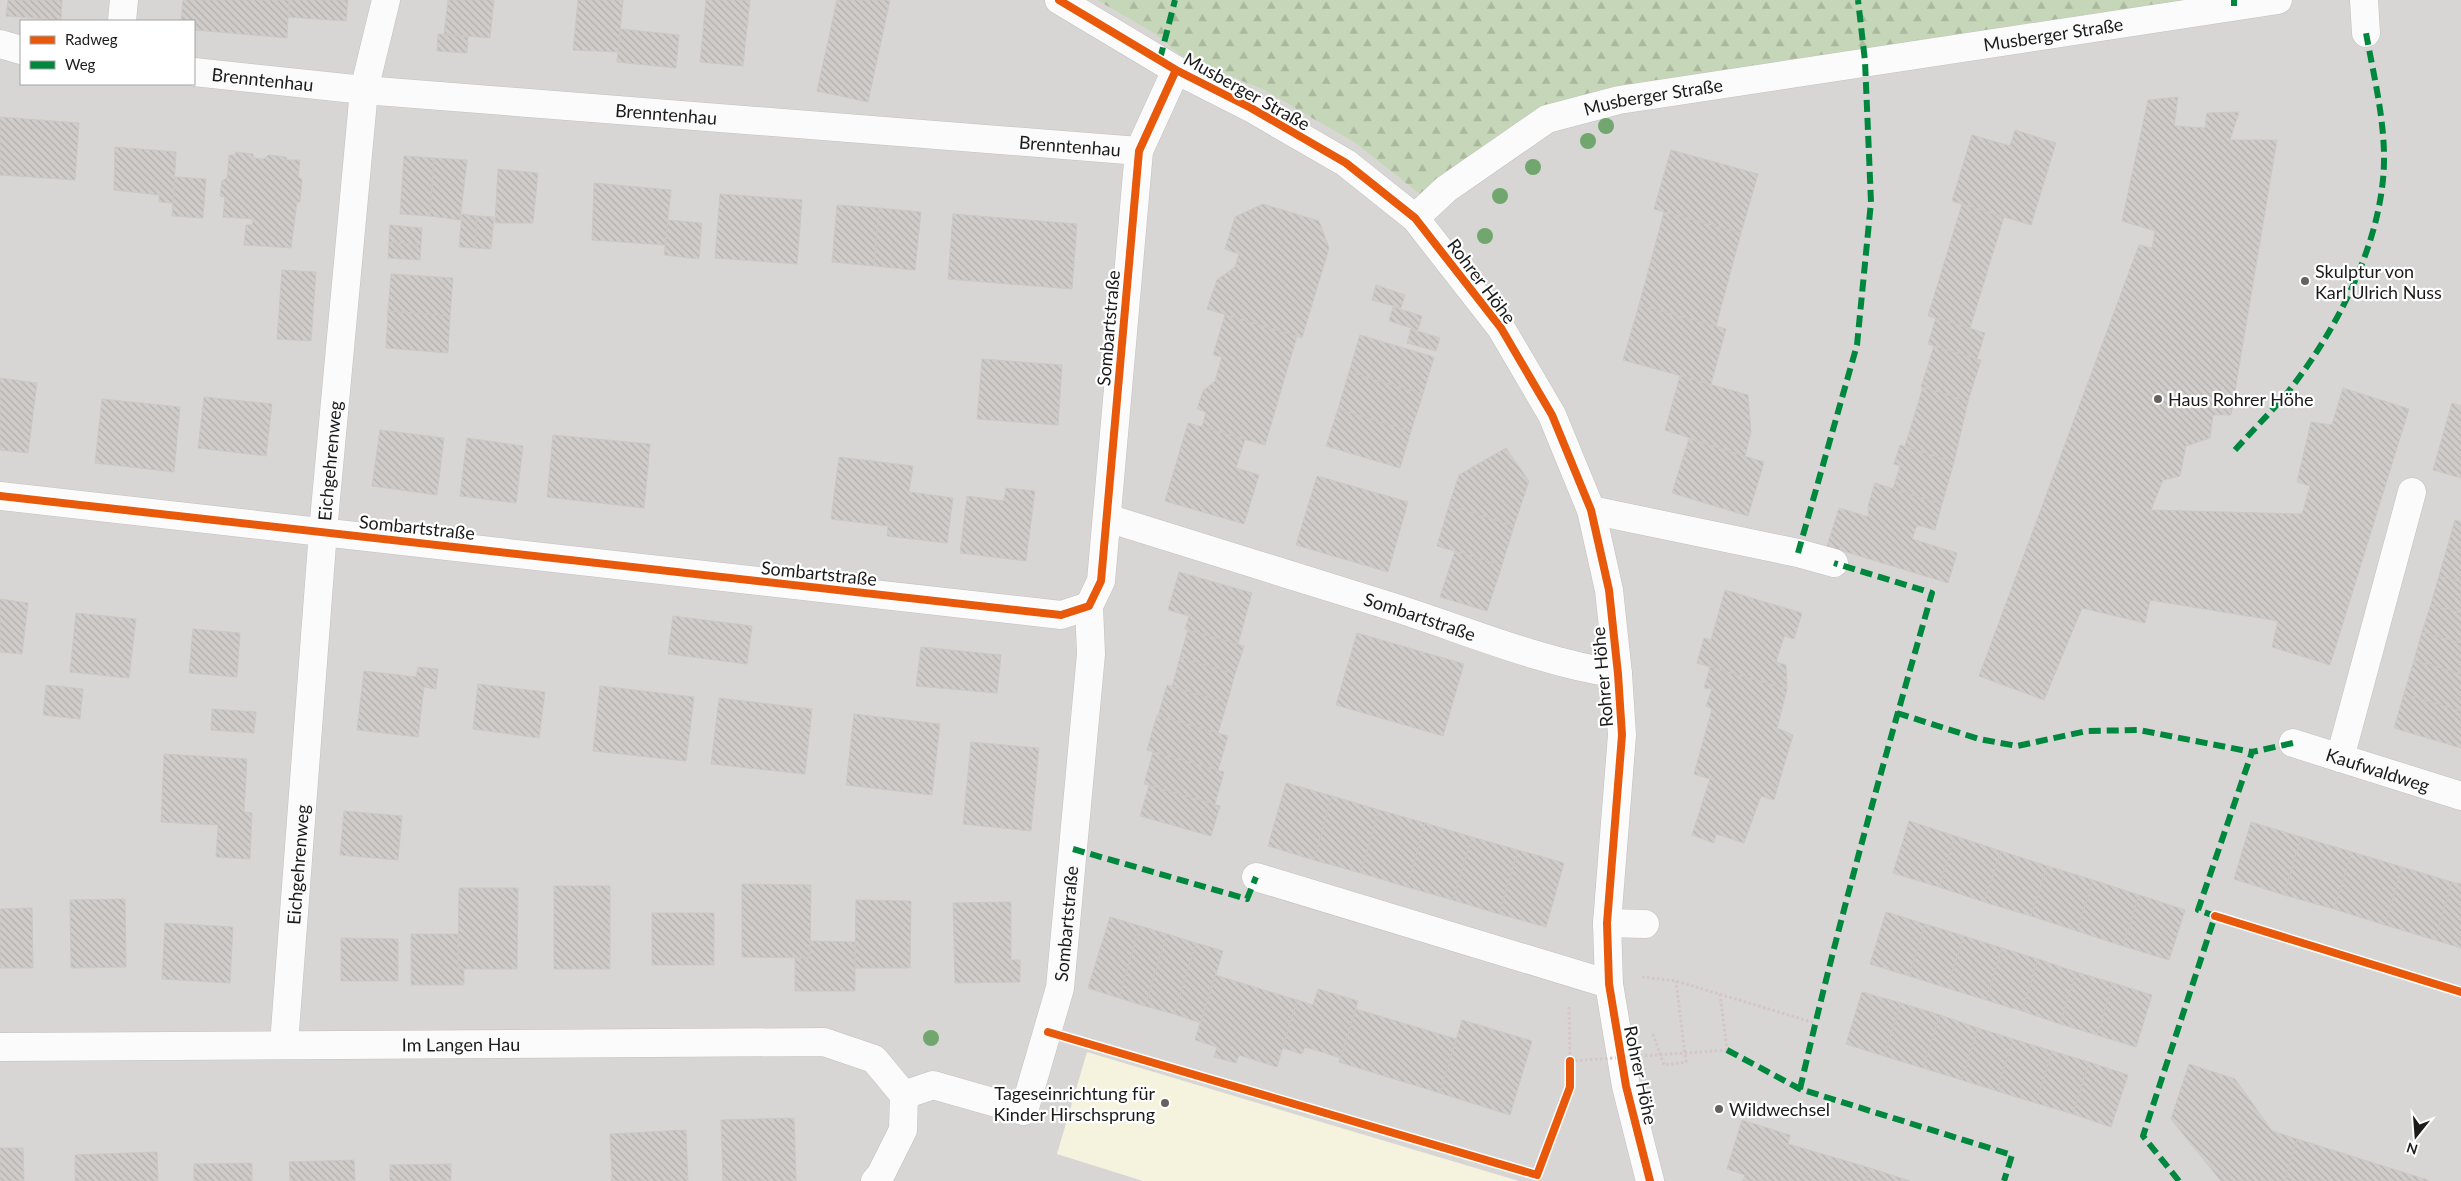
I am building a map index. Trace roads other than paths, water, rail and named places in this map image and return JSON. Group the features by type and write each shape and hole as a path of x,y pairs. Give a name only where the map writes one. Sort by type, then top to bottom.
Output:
{"street":[{"path":"122,20 124,0"},
{"name":"Eichgehrenweg","path":"284,1044 323,531 364,90 386,0"},
{"name":"Musberger Straße","path":"1059,0 1176,70 1251,108 1346,164 1415,218 1446,189 1547,119 1618,100 2278,0"},
{"path":"2364,0 2366,33"},
{"path":"0,44 20,50"},
{"name":"Sombartstraße","path":"904,1095 933,1085 1024,1111 1060,988 1091,654 1089,606 1101,581 1138,151 1176,70"},
{"name":"Brenntenhau","path":"195,72 364,90 1138,151"},
{"name":"Rohrer Höhe","path":"1415,218 1501,328 1552,415 1591,510 1609,590 1622,735 1607,923 1622,980 1626,1086 1650,1181"},
{"path":"2340,758 2412,492"},
{"name":"Sombartstraße","path":"0,496 1061,615 1089,606"},
{"path":"1591,510 1798,553 1834,563"},
{"name":"Sombartstraße","path":"1107,518 1395,608 1483,639 1582,668 1618,674"},
{"name":"Kaufwaldweg","path":"2293,743 2461,796"},
{"path":"1256,877 1568,972 1622,980"},
{"path":"1607,923 1645,924"},
{"name":"Im Langen Hau","path":"0,1047 824,1042 874,1059 904,1095"},
{"path":"875,1181 881,1174 903,1130 904,1095"}],"place":[{"name":"Skulptur von Karl Ulrich Nuss","path":"2305,281"},
{"name":"Haus Rohrer Höhe","path":"2158,399"},
{"name":"Tageseinrichtung für Kinder Hirschsprung","path":"1165,1103"},
{"name":"Wildwechsel","path":"1719,1109"}]}
